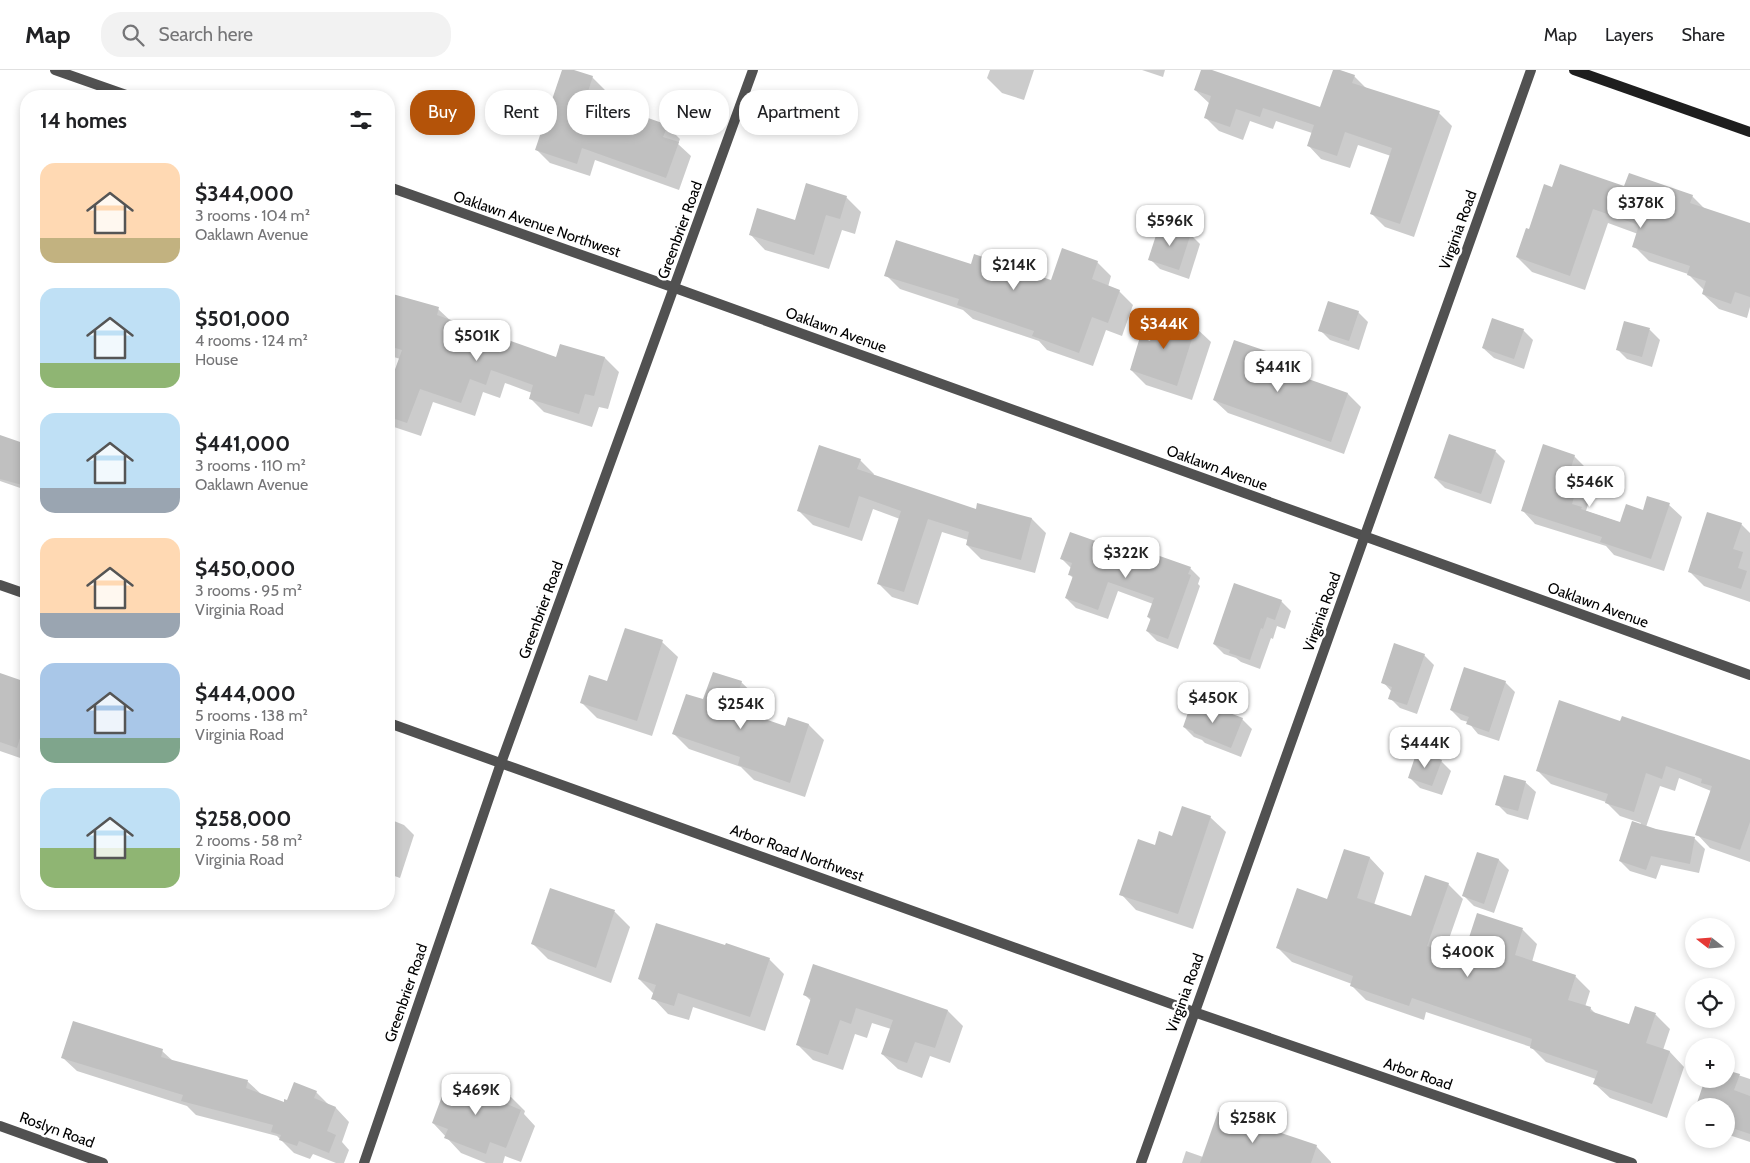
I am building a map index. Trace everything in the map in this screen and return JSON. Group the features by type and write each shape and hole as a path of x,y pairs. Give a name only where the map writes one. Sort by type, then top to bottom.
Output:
{"main road":[{"path":"1574,70 1750,132"}],"street":[{"path":"55,70 112,90"},
{"name":"Greenbrier Road","path":"364,1163 501,763 753,70"},
{"name":"Virginia Road","path":"1141,1163 1531,70"},
{"name":"Oaklawn Avenue Northwest","path":"395,190 675,288"},
{"name":"Oaklawn Avenue","path":"675,288 1750,675"},
{"path":"0,585 20,592"},
{"name":"Arbor Road Northwest","path":"395,725 1194,1012"},
{"name":"Arbor Road","path":"1194,1012 1632,1163"},
{"name":"Roslyn Road","path":"0,1126 103,1163"}],"building":[{"path":"562,70 574,70 593,76 588,90 567,90 567,135 649,135 649,118 659,122 659,135 664,135 663,137 679,142 666,178 582,148 577,164 535,150 540,135 557,135 557,90 555,90"},
{"path":"1201,70 1212,70 1320,107 1333,70 1340,70 1355,75 1352,83 1440,111 1400,224 1370,214 1392,148 1345,132 1337,156 1307,146 1314,125 1263,108 1260,117 1236,109 1230,127 1204,118 1211,96 1194,90"},
{"path":"1560,164 1624,186 1629,173 1693,195 1690,203 1750,223 1750,297 1735,292 1731,304 1702,294 1706,281 1687,275 1690,266 1632,247 1639,225 1593,209 1570,276 1516,257 1526,228 1529,229 1544,184 1552,187"},
{"path":"806,183 847,196 840,219 826,215 814,255 749,235 757,208 795,220"},
{"path":"1160,223 1191,233 1179,270 1148,260"},
{"path":"896,240 971,264 974,254 1051,280 1062,248 1098,261 1092,279 1120,290 1108,323 1092,317 1079,353 1032,336 1034,331 957,305 959,299 884,276"},
{"path":"395,295 439,307 437,315 556,357 560,344 605,357 594,396 585,394 579,414 529,399 533,385 491,370 486,385 470,379 461,403 420,389 407,423 395,419 395,369 402,350 395,348"},
{"path":"1328,301 1359,311 1349,341 1318,331"},
{"path":"1160,313 1196,326 1177,386 1130,370 1140,337 1150,341"},
{"path":"1492,318 1524,329 1514,359 1482,348"},
{"path":"1624,321 1650,328 1642,357 1616,350"},
{"path":"1234,340 1281,356 1277,368 1348,393 1331,442 1213,400"},
{"path":"1449,434 1496,450 1481,494 1434,478"},
{"path":"0,435 20,442 20,484 0,479"},
{"path":"1543,444 1575,455 1566,483 1577,487 1572,504 1582,507 1581,509 1620,522 1626,504 1643,510 1647,496 1670,503 1651,559 1600,542 1602,537 1521,511"},
{"path":"819,445 861,459 857,469 976,509 977,503 1032,518 1021,560 966,545 969,532 928,519 904,592 877,584 901,511 859,496 849,528 797,511"},
{"path":"1707,512 1742,523 1733,549 1743,552 1738,568 1747,571 1741,589 1688,572"},
{"path":"1070,532 1147,559 1147,557 1153,559 1154,554 1191,567 1188,574 1191,575 1168,639 1146,631 1151,618 1147,617 1154,598 1108,582 1098,610 1065,598 1073,576 1068,575 1072,563 1060,559"},
{"path":"1234,583 1282,600 1275,620 1267,617 1263,629 1261,628 1250,660 1229,653 1230,650 1213,644"},
{"path":"625,628 663,640 637,721 580,703 589,675 607,681"},
{"path":"1394,643 1425,654 1407,705 1388,699 1392,687 1381,683"},
{"path":"1464,667 1506,681 1489,732 1466,724 1469,717 1450,710"},
{"path":"713,672 742,681 733,708 785,726 788,717 809,724 790,783 738,765 740,757 672,734 686,694 703,699"},
{"path":"0,673 20,680 20,738 17,748 0,742"},
{"path":"1559,700 1620,721 1622,716 1750,760 1750,822 1740,850 1695,835 1712,786 1701,783 1702,779 1666,766 1662,779 1646,773 1634,812 1605,803 1608,794 1536,771"},
{"path":"1203,703 1243,718 1231,748 1183,727 1191,704 1201,708"},
{"path":"1417,751 1442,760 1432,786 1408,778"},
{"path":"1504,775 1526,781 1518,811 1495,805"},
{"path":"1182,806 1211,816 1178,914 1119,895 1138,839 1155,845 1159,831 1172,836"},
{"path":"1632,821 1656,829 1695,837 1690,864 1651,856 1646,870 1619,861"},
{"path":"1344,849 1370,857 1357,898 1411,916 1425,875 1449,883 1427,946 1462,959 1477,913 1523,928 1515,955 1576,975 1568,1000 1591,1007 1590,1011 1629,1024 1635,1006 1656,1013 1646,1043 1670,1051 1652,1104 1593,1084 1598,1071 1530,1048 1532,1039 1412,998 1409,1006 1350,986 1353,976 1276,948 1297,888 1327,899"},
{"path":"1477,852 1499,859 1484,904 1462,896"},
{"path":"550,888 615,910 596,968 531,944"},
{"path":"656,923 770,958 750,1017 678,993 674,1006 651,999 656,985 638,979"},
{"path":"813,964 948,1010 935,1048 915,1042 907,1063 881,1054 893,1020 856,1008 851,1024 840,1020 828,1055 796,1045 811,998 803,995"},
{"path":"73,1021 163,1049 161,1057 248,1080 246,1088 284,1102 284,1099 287,1100 294,1082 317,1091 314,1098 336,1107 327,1131 336,1135 329,1153 299,1141 297,1146 279,1140 281,1135 271,1132 273,1125 181,1101 183,1095 61,1058"},
{"path":"1735,1073 1740,1074 1735,1087"},
{"path":"466,1078 511,1095 507,1104 521,1110 506,1148 490,1142 486,1154 444,1138 448,1129 432,1123 447,1083 461,1089"},
{"path":"1702,1088 1735,1088 1734,1090 1750,1096 1750,1134 1735,1129 1735,1098 1699,1098"},
{"path":"1218,1112 1317,1145 1311,1163 1200,1163"}]}
